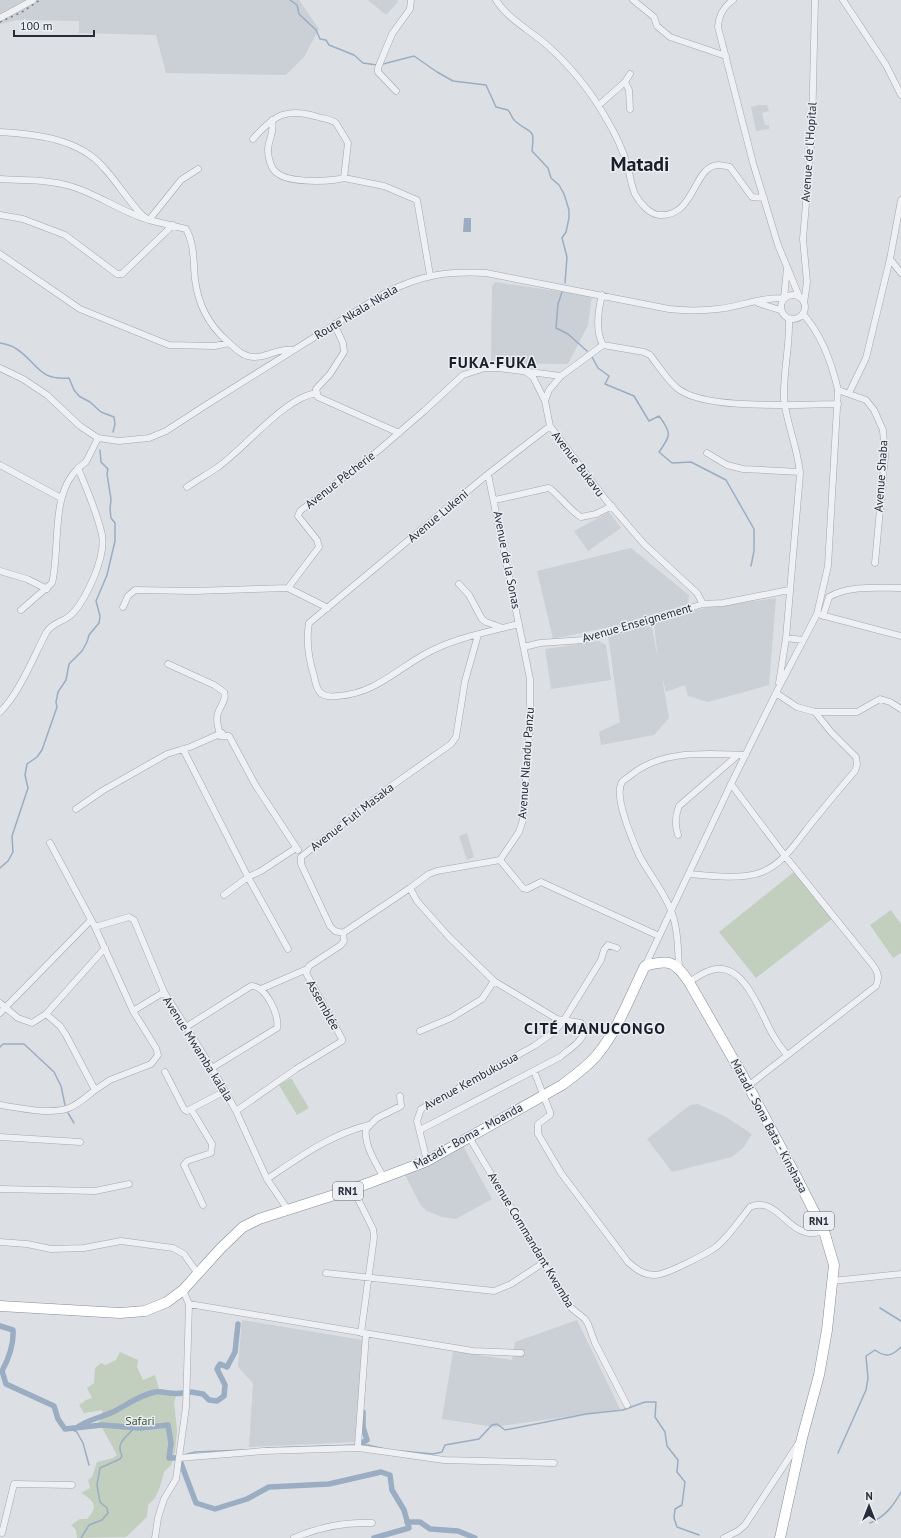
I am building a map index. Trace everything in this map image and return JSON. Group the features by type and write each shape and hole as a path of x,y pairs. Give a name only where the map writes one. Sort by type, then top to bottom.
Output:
{"highway":[{"path":"645,966 662,962 670,963 679,968"},
{"name":"Matadi - Boma - Moanda","path":"0,1306 120,1313 145,1310 167,1302 183,1290 221,1248 243,1227 259,1219 353,1189 427,1161 544,1093 562,1085 582,1070 596,1056 609,1038 625,1010 645,966"},
{"name":"Matadi - Sona Bata - Kinshasa","path":"679,968 689,982 748,1086 824,1231 834,1265 819,1375 802,1438 780,1538"}],"street":[{"path":"0,18 33,0"},
{"path":"396,91 378,72 378,68 392,34 410,9 411,0"},
{"path":"496,0 512,18 548,46 577,78 598,105 617,136 635,194 647,209 658,215 676,211 685,205 706,170 717,165 730,167 752,197 764,198"},
{"path":"633,0 654,17 657,26 670,37 726,56"},
{"path":"733,0 725,6 719,18 718,27 764,198 780,252 799,296 804,302 803,314 799,318 789,319 782,314 780,310 757,302"},
{"name":"Avenue de l'Hopital","path":"804,302 807,282 803,239 812,131 815,0"},
{"path":"843,0 886,65 901,95"},
{"path":"598,105 625,82 630,74"},
{"path":"625,82 629,90 630,109"},
{"path":"252,139 272,120 281,114 294,112 310,114 336,123 348,143 344,178"},
{"path":"272,120 274,130 268,150 270,164 276,173 292,179 316,181 344,178 384,186 417,200 430,275"},
{"path":"0,132 23,133 73,145 91,155 104,167 135,208 148,220"},
{"path":"148,220 180,180 198,169"},
{"path":"0,179 50,181 70,186 90,193 135,216 186,229 189,234 195,260 195,279 199,301 212,326 241,354 250,357 264,356 286,349 292,350"},
{"path":"849,393 866,358 890,259 901,200"},
{"path":"0,215 23,218 65,235 117,274 122,274 173,225"},
{"path":"0,254 80,309 169,345 215,346 229,343"},
{"path":"890,259 901,273"},
{"path":"780,310 787,268"},
{"name":"Route Nkala Nkala","path":"0,368 23,379 47,395 80,426 98,438 119,442 136,440 166,431 292,350 385,293 406,282 430,275 460,272 486,273 668,309 696,312 776,298 783,299"},
{"path":"783,299 791,294 799,296"},
{"path":"602,296 598,310 599,337 603,345"},
{"path":"803,314 811,323 816,332 834,373 838,390 828,566 820,615"},
{"path":"779,687 786,638 789,590 799,501 800,472 785,404 784,386 790,335 789,319"},
{"path":"334,324 343,343 344,352 330,374 316,389 318,398 399,433"},
{"path":"545,401 550,390 561,376 603,345 644,352 650,355 677,388 698,398 760,406 785,404 838,404"},
{"name":"Avenue Pêcherie","path":"288,588 319,547 317,540 298,516 300,511 399,433 463,374 485,368 524,370 561,376"},
{"name":"Avenue Bukavu","path":"524,370 533,377 545,401 550,426 612,506 644,544 697,593 703,604"},
{"name":"Avenue Shaba","path":"838,390 849,393 870,403 881,426 884,440 875,563"},
{"path":"187,487 219,466 290,404 307,394 317,393"},
{"name":"Avenue Lukeni","path":"519,624 440,646 426,653 383,682 366,691 350,695 326,696 318,690 311,666 307,632 309,622 328,608 488,474 550,426"},
{"path":"21,610 47,589 52,583 54,577 61,498 76,470 86,462 98,438"},
{"path":"707,453 727,465 743,470 800,472"},
{"path":"0,712 10,699 47,631 52,625 72,614 92,581 102,546 102,536 94,508 78,468 86,462"},
{"path":"0,465 61,498"},
{"name":"Avenue de la Sonas","path":"488,474 495,500 524,646"},
{"path":"495,500 548,488 553,489 563,503 581,517 596,514 612,506"},
{"path":"0,572 27,579 47,589"},
{"path":"459,584 469,595 482,619 503,628"},
{"path":"123,607 128,596 135,590 288,588 328,608"},
{"path":"645,966 672,912 730,784 803,640 820,615 829,597 834,593 845,590 901,588"},
{"name":"Avenue Enseignement","path":"524,646 540,643 584,640 703,604 723,602 789,590"},
{"path":"820,615 901,636"},
{"name":"Avenue Futi Masaka","path":"343,933 335,931 330,926 301,864 301,856 390,787 451,744 456,737 465,681 478,635"},
{"path":"786,638 803,640"},
{"name":"Avenue Nlandu Panzu","path":"500,860 519,832 522,820 531,689 524,646"},
{"path":"168,664 214,685 224,692 225,699 218,714 217,721 220,735"},
{"path":"776,693 797,707 815,712 857,712 880,699 890,702 901,709"},
{"path":"689,874 733,876 761,873 785,856 855,771 857,765 856,757 831,732 815,712"},
{"path":"76,809 102,791 167,754 220,735 229,736 256,786 301,856"},
{"path":"183,749 248,877 288,949"},
{"path":"679,968 672,912 640,856 630,834 623,815 620,797 622,782 637,770 655,762 673,757 691,754 746,755"},
{"path":"678,835 676,828 676,812 679,806 738,755"},
{"path":"730,784 785,856 878,971 879,978 876,986 748,1086"},
{"path":"0,1105 30,1110 68,1109 110,1080 151,1064 158,1055 156,1048 133,1011 95,927 50,843"},
{"path":"224,895 248,877 261,871 296,848"},
{"path":"343,933 429,874 437,871 500,860 523,888 527,889 541,882 659,936"},
{"path":"410,888 417,901 449,937 494,981 550,1015 564,1020 580,1022 585,1031 583,1036 560,1056 420,1130"},
{"name":"Avenue Mwamba kalala","path":"95,927 129,917 134,920 164,992 212,1068 236,1111 267,1178 288,1210"},
{"path":"91,920 1,1008 18,1018 32,1023 46,1014 104,948"},
{"name":"Assemblée","path":"236,1111 296,1069 342,1041 306,974 306,969 341,945 344,941 343,933"},
{"name":"Avenue Kembukusua","path":"427,1161 417,1121 421,1109 534,1046 554,1032 564,1020 601,960 604,950 608,945 617,948"},
{"path":"186,1027 251,986 261,989 306,969"},
{"path":"689,982 704,972 716,969 724,969 742,980 751,992 773,1035 787,1056"},
{"path":"420,1031 451,1018 482,999 494,981"},
{"path":"212,1068 277,1028 279,1020 277,1014 261,989"},
{"path":"133,1011 164,992"},
{"path":"46,1014 60,1026 66,1035 95,1090"},
{"path":"534,1071 544,1093 550,1115 538,1124 538,1134 561,1173 628,1262 639,1271 654,1275 664,1273 709,1252 750,1207 755,1205 760,1204 770,1207 796,1226 809,1233 824,1231"},
{"path":"165,1072 184,1109 187,1111 225,1091"},
{"path":"384,1178 370,1151 367,1142 366,1129 377,1118 401,1106 400,1096"},
{"path":"191,1109 212,1144 211,1153 187,1161 184,1165 203,1205"},
{"path":"267,1178 332,1137 369,1125"},
{"path":"0,1137 80,1142"},
{"name":"Avenue Commandant Kwamba","path":"469,1137 543,1264 570,1307 585,1319 588,1324 595,1343 626,1405"},
{"path":"0,1189 95,1192 129,1184"},
{"path":"353,1189 373,1229 374,1237 364,1333 359,1448"},
{"path":"0,1242 27,1244 51,1249 84,1248 121,1241 163,1246 180,1250 198,1274"},
{"path":"326,1274 369,1277 494,1291 511,1284 543,1264"},
{"path":"832,1281 901,1274"},
{"path":"155,1538 158,1518 164,1499 176,1479 186,1407 189,1304 183,1290"},
{"path":"189,1304 473,1351 522,1354"},
{"path":"724,1538 738,1531 745,1525 802,1438"},
{"path":"179,1458 264,1451 359,1448 444,1460 554,1463"},
{"path":"2,1534 14,1484 72,1485"},
{"path":"294,1538 314,1529 356,1522 372,1523"}],"shaded area":[{"path":"0,0 299,0 319,29 304,57 286,75 166,73 156,35 79,33 79,21 17,20 0,24"},
{"path":"368,0 397,0 398,2 386,15"},
{"path":"767,105 769,111 762,113 765,125 769,125 769,129 756,131 751,107"},
{"path":"495,282 592,296 588,325 568,364 491,363 492,286"},
{"path":"609,512 621,528 588,551 574,531"},
{"path":"631,548 689,595 688,604 614,626 553,639 537,571"},
{"path":"776,598 769,685 708,702 688,696 685,685 666,692 662,677 669,718 654,735 601,745 599,732 620,722 608,635 651,623 658,659 654,624 682,613 710,607"},
{"path":"599,641 606,645 611,680 551,689 545,649"},
{"path":"467,833 474,857 467,860 459,836"},
{"path":"698,1104 726,1117 752,1134 744,1147 732,1157 672,1172 647,1139 690,1105"},
{"path":"462,1144 492,1199 456,1219 442,1217 427,1211 421,1206 405,1175"},
{"path":"242,1320 363,1340 355,1442 249,1447 253,1383 238,1367"},
{"path":"577,1320 620,1409 494,1427 442,1419 453,1351 512,1360 515,1342"}],"green space":[{"path":"794,872 832,919 756,978 719,932"},
{"path":"891,910 901,924 901,953 893,958 870,925"},
{"path":"291,1078 309,1108 297,1115 279,1085"},
{"name":"Safari","path":"120,1352 138,1360 137,1367 143,1380 155,1375 159,1389 171,1392 178,1391 174,1402 177,1430 175,1452 171,1465 164,1472 155,1498 148,1505 147,1517 126,1537 77,1538 76,1530 71,1525 80,1519 87,1519 91,1515 94,1507 92,1501 81,1493 90,1488 88,1480 92,1477 97,1462 113,1458 117,1455 99,1422 103,1410 84,1413 79,1405 92,1398 87,1388 94,1383 95,1368 101,1363 105,1365 116,1360"}],"water":[{"path":"464,218 471,218 471,232 463,232"}],"waterway":[{"path":"290,0 297,5 299,14 316,30 320,39 326,40 329,45 354,55 363,63 377,65"},
{"path":"383,64 414,56 453,81 486,85 496,107 508,110 515,121 531,132 533,138 532,151 548,168 551,178 559,185 564,194 569,210 566,232 562,238 567,257 565,283"},
{"path":"562,292 558,304 556,328 568,334 587,351"},
{"path":"0,343 10,345 15,348 44,373 58,378 69,378 74,390 79,396 90,402 101,412 114,417 115,424 113,432"},
{"path":"592,357 598,368 609,376 605,384 634,396 649,421 659,416 668,430 668,438 659,452 672,463 691,462 726,480 754,529 754,551 751,566"},
{"path":"0,868 8,861 13,852 12,836 28,788 25,775 27,764 37,757 42,750 57,707 56,702 58,692 66,680 69,664 82,651 89,635 99,623 100,616 96,601 107,575 115,541 115,523 111,518 110,509 111,499 107,474 108,469 101,462 100,450"},
{"path":"0,1047 3,1044 24,1044 54,1072 61,1086 65,1105"},
{"path":"68,1113 74,1123"},
{"path":"880,1308 901,1321"},
{"path":"191,1392 203,1394 209,1400 217,1401 224,1396 225,1385 217,1369 220,1364 227,1367 235,1352 238,1324"},
{"path":"0,1326 13,1330 13,1340 7,1361 2,1371 6,1384 54,1406 58,1419 65,1429 102,1425 140,1428 168,1425 171,1443 169,1458 179,1458 196,1503 215,1509 247,1499 269,1487 329,1484 381,1472 390,1475 392,1490 404,1510 409,1528 374,1538"},
{"path":"838,1453 866,1390 868,1378 866,1356 875,1350 879,1353 889,1355 901,1347"},
{"path":"75,1429 84,1423 115,1411 144,1395 155,1392 175,1394 182,1393"},
{"path":"401,1451 433,1454 442,1452 445,1445 479,1439 492,1425 497,1424 505,1430 586,1414 623,1410 645,1402 656,1402 655,1417 665,1432 667,1446 678,1460 677,1472 685,1482 682,1505 675,1509 674,1518 677,1527 699,1535"},
{"path":"358,1445 367,1440 363,1427 363,1412"},
{"path":"81,1538 89,1525 102,1520 108,1513 107,1508 100,1502 97,1485 100,1468 120,1459 122,1456 120,1451 121,1443 135,1427"},
{"path":"75,1429 83,1443 89,1465"},
{"path":"266,1448 356,1445"},
{"path":"360,1445 368,1445 385,1449"},
{"path":"184,1455 195,1452 244,1450"},
{"path":"870,1523 888,1510 901,1492"},
{"path":"407,1522 420,1522 430,1529 458,1531 475,1538"}],"railway":[{"path":"0,22 22,12 40,0"}],"district":[{"name":"Matadi","path":"640,164"},
{"name":"FUKA-FUKA","path":"493,362"},
{"name":"CITÉ MANUCONGO","path":"595,1028"}]}
